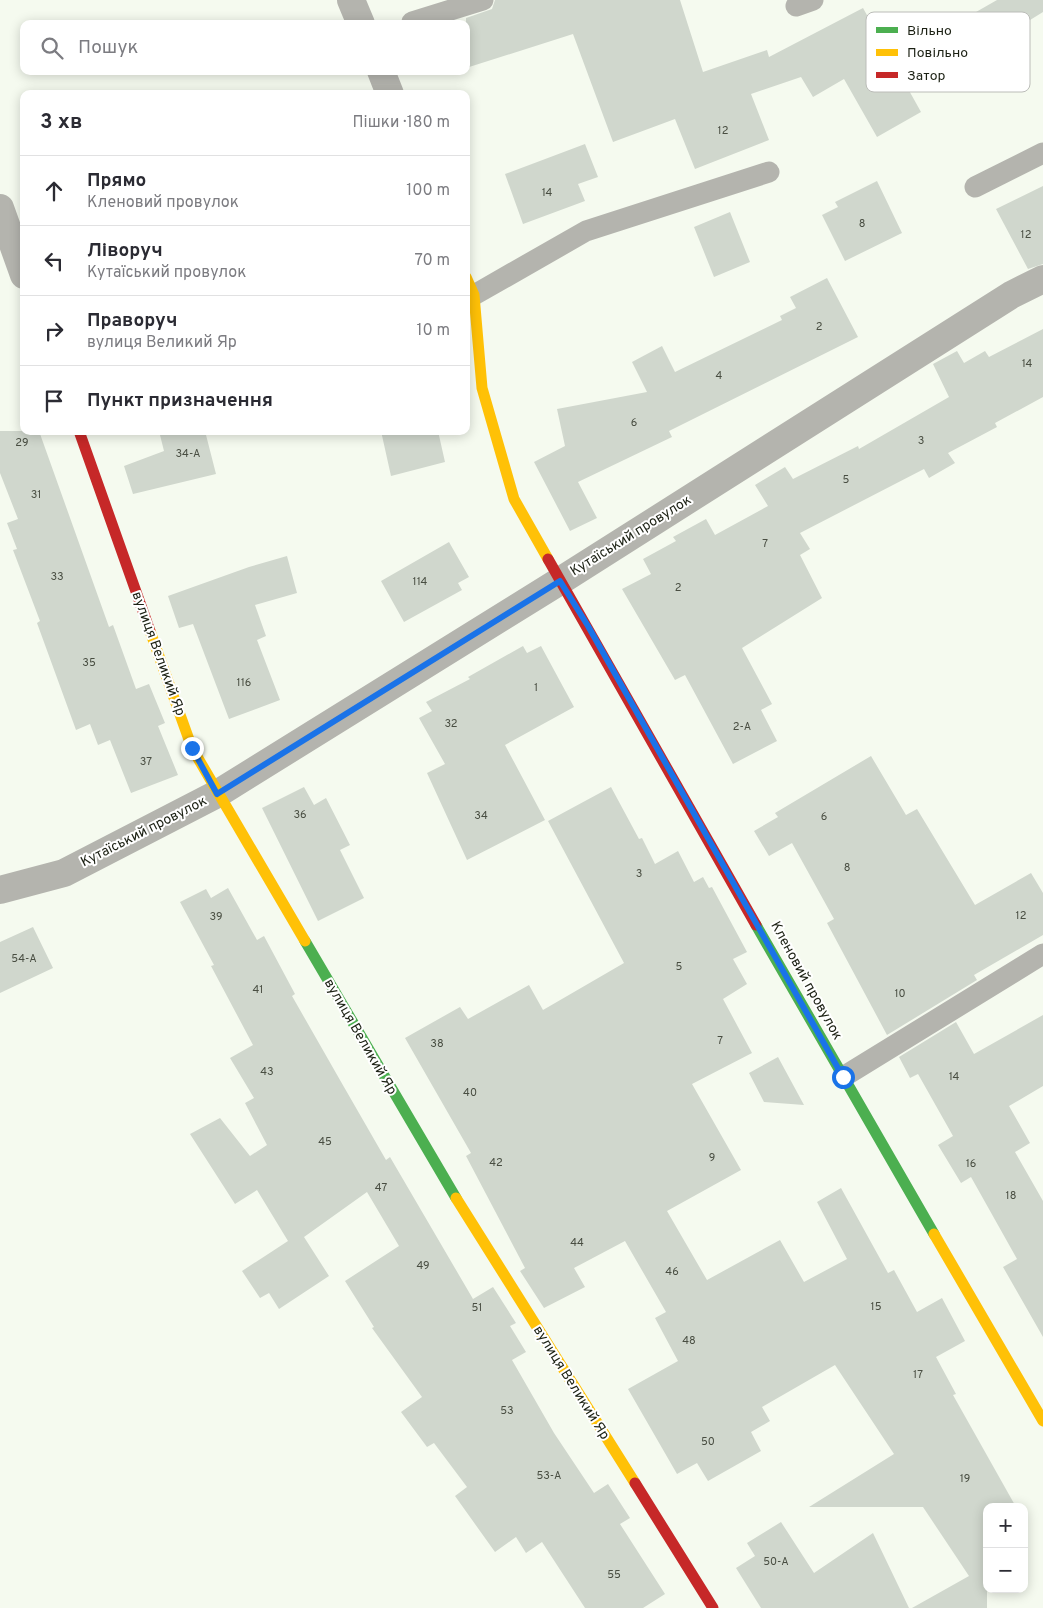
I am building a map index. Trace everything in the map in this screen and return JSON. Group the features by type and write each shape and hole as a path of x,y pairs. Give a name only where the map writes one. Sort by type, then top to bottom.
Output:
{"street":[{"path":"351,0 359,20"},
{"path":"383,75 388,90"},
{"path":"0,208 20,264"},
{"name":"Кутаїський провулок","path":"0,890 64,873 217,794 560,581 1011,295 1043,279"},
{"name":"Кленовий провулок","path":"470,286 482,388 514,499 843,1077 1043,1421"},
{"name":"вулиця Великий Яр","path":"80,435 192,748 217,794 430,1156 713,1608"}],"lane":[{"path":"418,20 483,0"},
{"path":"975,187 1043,153"},
{"path":"470,286 586,230 769,172"},
{"path":"843,1077 1043,954"}],"building":[{"path":"495,0 680,0 703,72 767,50 769,57 863,8 866,13 866,92 910,92 921,112 877,137 844,79 813,97 801,77 751,94 769,140 695,169 675,119 613,142 573,34 470,67 470,20 466,20 466,18 492,9"},
{"path":"997,0 1043,0 1043,12 1030,20 1030,12 976,12"},
{"path":"585,144 598,177 578,184 585,201 523,224 505,174"},
{"path":"877,181 902,233 845,261 822,215 838,207 835,202"},
{"path":"1043,186 1043,264 1028,269 996,209"},
{"path":"730,212 750,262 714,277 694,227"},
{"path":"827,278 858,337 669,431 672,437 578,482 597,518 570,531 534,462 565,446 557,409 647,392 632,362 662,346 675,372 782,320 780,316 796,308 790,297"},
{"path":"1043,329 1043,397 995,423 997,427 948,453 955,463 929,478 924,469 800,533 810,549 800,555 822,598 742,648 772,704 761,710 777,741 733,764 685,675 675,680 622,589 651,574 643,559 676,541 673,537 706,519 715,535 768,506 755,485 785,467 793,479 858,446 859,449 949,397 933,364 957,351 964,363 985,351 989,357"},
{"path":"0,431 20,431 20,435 40,435 109,627 113,625 136,689 149,684 165,723 158,726 178,775 131,793 110,740 98,745 90,724 76,730 37,623 40,621 13,550 17,549 7,523 18,519 0,473"},
{"path":"160,435 206,435 216,474 133,494 124,466 164,451"},
{"path":"382,435 439,435 445,462 391,476"},
{"path":"449,542 469,577 458,583 462,590 404,622 381,581"},
{"path":"287,556 297,593 255,605 266,636 257,640 280,700 229,719 193,624 179,628 168,596 249,567"},
{"path":"523,646 527,653 541,646 574,707 505,745 545,820 467,860 427,773 445,764 419,718 432,711 426,702 470,679 468,677"},
{"path":"871,756 906,815 917,809 975,905 1031,873 1043,893 1043,935 974,975 977,980 887,1035 827,923 834,919 792,843 769,856 754,831 778,817 775,813"},
{"path":"304,787 314,805 326,798 350,845 340,850 364,898 318,921 262,808"},
{"path":"611,787 639,839 642,838 655,864 678,851 694,882 703,877 709,888 712,887 747,952 733,959 747,984 723,999 752,1053 692,1084 741,1170 667,1211 707,1280 780,1240 804,1282 847,1259 817,1202 841,1188 888,1273 894,1270 917,1312 942,1298 965,1341 936,1357 956,1394 953,1395 1014,1503 983,1503 983,1593 987,1593 987,1608 912,1608 969,1576 923,1507 809,1507 894,1454 835,1365 762,1407 770,1421 751,1432 761,1451 708,1481 697,1463 677,1474 628,1389 678,1361 655,1318 666,1312 625,1241 574,1268 585,1287 544,1308 520,1271 525,1268 466,1156 471,1153 405,1038 460,1007 468,1019 529,985 543,1010 624,963 548,821"},
{"path":"228,888 257,940 264,936 295,994 292,996 386,1160 390,1157 473,1299 493,1287 516,1323 510,1326 526,1352 512,1360 554,1433 594,1493 608,1484 630,1518 620,1524 665,1594 643,1608 585,1608 542,1542 526,1553 516,1537 495,1552 455,1496 467,1487 434,1443 427,1447 401,1412 422,1397 372,1328 374,1327 345,1281 399,1246 367,1192 304,1237 329,1276 279,1309 269,1293 260,1298 242,1271 288,1241 257,1190 235,1204 190,1134 220,1118 250,1156 267,1145 245,1103 254,1098 230,1058 253,1045 211,966 214,965 180,902 206,889 211,898"},
{"path":"33,927 53,968 0,993 0,942"},
{"path":"1043,1015 1043,1086 1009,1106 1030,1143 1015,1152 1043,1201 1043,1337 1003,1267 1017,1259 971,1177 961,1183 938,1145 953,1136 918,1074 910,1078 899,1057 956,1022 974,1054"},
{"path":"778,1057 804,1105 764,1102 749,1073"},
{"path":"781,1522 814,1573 873,1533 909,1608 761,1608 736,1568 755,1556 747,1543"}],"traffic: fast":[{"path":"756,925 934,1234"},
{"path":"305,941 456,1198"}],"traffic: slow":[{"path":"470,286 474,295 482,388 514,499 548,559"},
{"path":"150,631 192,748 305,941"},
{"path":"456,1198 635,1483"},
{"path":"934,1234 1043,1421"}],"traffic: jam":[{"path":"80,435 150,631"},
{"path":"548,559 756,925"},
{"path":"635,1483 713,1608"}],"route":[{"path":"192,748 217,794 560,581 588,626 843,1077"}]}
